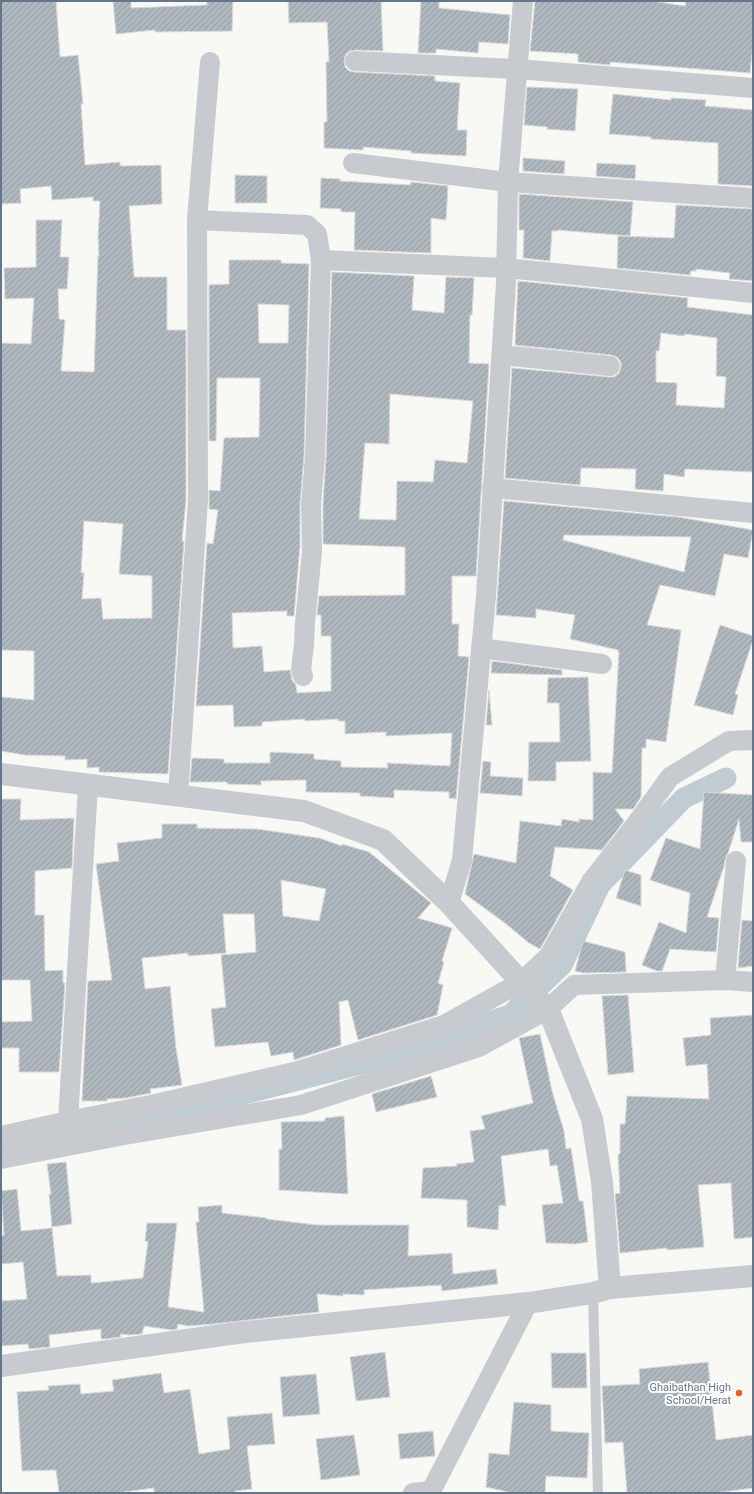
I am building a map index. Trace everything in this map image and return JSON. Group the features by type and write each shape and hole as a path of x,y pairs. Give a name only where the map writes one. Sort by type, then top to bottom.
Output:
{"street":[{"path":"449,903 462,860 481,648 502,355 508,182 523,1"},
{"path":"355,61 517,69 753,88"},
{"path":"178,796 198,500 197,220 210,62"},
{"path":"352,163 508,182 753,198"},
{"path":"197,220 307,225 317,234 321,260 315,457 311,504 312,551 304,623 304,644 301,670 303,676"},
{"path":"321,260 506,268 753,293"},
{"path":"502,355 610,366"},
{"path":"492,488 753,513"},
{"path":"481,648 602,664"},
{"path":"1,1136 68,1120 154,1104 298,1071 444,1025 521,982 549,956 590,882 633,828 670,777 729,741 753,740"},
{"path":"1,774 88,786 304,811 383,840 449,903 521,982 548,1009 592,1119 602,1182 602,1291"},
{"path":"68,1120 88,786"},
{"path":"725,980 736,861"},
{"path":"1,1159 119,1136 301,1105 479,1047 548,1009 574,985 725,980 753,982"},
{"path":"1,1366 237,1333 528,1304 602,1291 753,1276"},
{"path":"424,1492 528,1304"}],"lane":[{"path":"598,1493 602,1291"}],"building":[{"path":"1,1 56,1 60,57 78,55 83,104 81,104 85,165 120,162 120,166 161,165 162,204 129,206 134,277 167,277 167,330 186,330 186,500 182,541 184,541 168,774 99,772 99,767 87,768 87,759 65,760 65,756 25,755 1,751 1,697 34,700 34,651 1,650 1,343 31,344 34,298 5,299 4,268 36,267 36,220 62,220 60,257 69,257 67,289 58,289 59,319 65,320 61,371 94,372 100,201 93,201 93,197 52,200 51,186 20,189 21,203 1,204","holes":["84,521 123,524 119,574 152,576 152,618 103,619 101,598 82,599 84,573 81,573"]},
{"path":"131,1 131,8 207,5 207,1 233,1 232,31 155,32 155,30 116,34 113,2"},
{"path":"288,1 381,1 383,51 350,51 346,54 344,60 345,67 349,71 354,72 435,76 435,81 460,83 457,130 467,130 466,156 411,153 411,151 363,147 363,150 324,148 324,122 327,122 326,62 329,62 327,22 289,23"},
{"path":"421,1 439,1 439,8 510,15 508,44 479,42 478,53 436,49 436,53 418,53"},
{"path":"535,1 652,1 685,6 686,1 753,1 753,44 750,73 610,62 610,65 578,62 578,54 530,51"},
{"path":"527,87 578,89 575,131 547,129 547,127 524,125"},
{"path":"613,94 671,100 671,98 706,100 705,106 753,110 753,186 718,184 718,143 651,139 651,137 609,134"},
{"path":"523,158 565,161 564,174 523,171"},
{"path":"597,163 636,165 635,179 596,176"},
{"path":"235,175 267,176 267,203 235,203"},
{"path":"321,178 340,179 340,181 410,185 411,182 448,186 446,220 431,218 431,253 354,250 355,212 341,212 341,209 320,208"},
{"path":"519,194 633,202 630,236 557,230 552,231 550,261 523,258 524,230 519,230"},
{"path":"676,205 753,209 753,281 729,279 730,273 696,269 696,271 691,271 690,275 617,268 618,236 674,238"},
{"path":"229,260 281,260 281,263 309,264 304,456 300,504 300,546 294,616 287,616 287,611 232,613 233,648 262,646 264,672 290,670 292,680 296,685 297,693 331,691 331,636 321,636 321,615 317,615 319,596 405,595 405,547 323,544 323,504 332,272 414,276 412,310 444,313 446,277 474,278 472,315 470,315 469,363 489,364 476,576 452,576 452,624 459,624 458,656 469,657 456,799 449,798 449,792 394,790 394,798 360,796 360,793 306,792 306,780 261,781 261,785 227,784 227,782 190,782 192,758 224,759 224,763 270,763 270,752 314,754 314,759 341,761 341,767 388,768 387,763 450,766 452,733 386,736 386,732 345,734 345,721 338,721 338,719 305,721 305,719 262,722 262,726 234,727 233,705 196,706 207,543 213,544 218,510 209,509 209,490 220,491 224,438 259,437 260,378 217,378 216,441 209,441 209,285 229,284","holes":["258,304 289,305 288,343 259,343","390,394 473,401 467,463 435,460 433,482 397,481 396,520 359,519 365,443 389,444"]},
{"path":"518,281 688,298 687,307 753,315 753,472 685,469 684,477 664,474 663,491 635,489 636,469 581,468 580,485 505,478 512,368 614,377 619,373 621,367 621,362 617,357 611,355 515,345","holes":["661,333 684,336 685,334 717,338 716,376 726,377 724,408 676,405 677,383 656,382 656,351 659,351"]},
{"path":"504,501 678,517 753,530 748,558 724,554 715,596 660,585 647,625 681,630 666,742 646,739 646,748 642,748 641,797 633,809 615,809 624,821 602,850 555,847 550,876 573,890 540,949 529,943 505,923 465,894 474,854 516,863 520,821 561,826 562,819 579,822 579,819 593,820 593,772 612,773 619,652 618,650 570,639 575,615 536,609 536,618 496,615","holes":["564,535 691,537 684,572 563,540"]},
{"path":"720,625 753,636 735,694 738,695 733,715 694,705"},
{"path":"492,661 562,670 562,675 491,673"},
{"path":"588,677 591,761 556,762 556,781 528,781 529,742 560,742 559,703 547,703 548,678"},
{"path":"489,690 492,725 486,725"},
{"path":"483,761 491,762 490,776 523,778 522,796 480,793"},
{"path":"704,792 753,795 753,842 741,842 739,819 707,917 719,918 716,952 670,949 662,971 657,971 642,965 659,922 686,933 690,893 650,880 666,838 700,849"},
{"path":"1,799 21,799 20,820 74,818 72,868 35,871 35,915 44,915 45,971 63,970 63,983 65,983 59,1072 19,1072 19,1048 1,1048 1,1022 32,1021 30,980 1,980"},
{"path":"162,824 197,824 197,828 257,829 319,838 342,846 342,844 369,852 431,903 418,918 452,928 442,961 444,962 438,983 443,985 437,1015 358,1040 348,1000 339,1002 341,1045 294,1060 293,1052 271,1056 268,1042 215,1047 211,1009 226,1007 221,955 256,952 254,914 223,914 226,953 188,956 188,953 142,958 145,989 170,986 176,1048 182,1085 150,1089 151,1093 126,1098 107,1099 107,1101 82,1101 88,981 112,980 96,864 119,861 117,843 162,838","holes":["281,880 326,889 319,921 283,916"]},
{"path":"625,870 641,875 641,906 616,898"},
{"path":"742,920 753,921 753,966 738,968"},
{"path":"583,941 625,952 626,972 583,973 575,971"},
{"path":"628,995 634,1072 608,1075 602,996"},
{"path":"753,1015 753,1237 734,1239 731,1183 698,1185 704,1247 667,1250 667,1248 620,1253 615,1194 620,1193 618,1154 620,1154 620,1124 625,1124 627,1096 709,1099 707,1064 686,1066 683,1038 711,1035 710,1018"},
{"path":"540,1034 552,1091 564,1131 566,1149 571,1148 579,1201 583,1201 588,1242 575,1244 546,1243 542,1205 563,1203 557,1165 550,1166 548,1149 501,1156 506,1206 499,1205 498,1230 467,1227 467,1200 421,1198 423,1168 457,1166 456,1164 474,1162 470,1131 485,1129 481,1116 533,1103 519,1038"},
{"path":"431,1076 437,1097 376,1112 372,1094"},
{"path":"344,1116 348,1194 279,1190 279,1149 282,1149 281,1122 325,1121 325,1118"},
{"path":"66,1162 72,1224 52,1227 49,1194 51,1194 47,1164"},
{"path":"17,1189 21,1231 52,1228 57,1276 91,1275 91,1283 143,1278 148,1242 145,1241 147,1223 177,1223 168,1307 204,1312 196,1222 199,1222 198,1207 222,1205 222,1213 317,1225 409,1225 408,1256 452,1253 453,1274 496,1269 498,1284 442,1291 441,1285 364,1290 364,1295 343,1294 343,1296 317,1294 319,1312 213,1324 188,1326 178,1324 177,1329 172,1330 144,1326 142,1334 120,1334 121,1337 106,1339 101,1339 101,1329 49,1335 50,1347 29,1349 28,1344 1,1346 1,1301 27,1299 23,1262 1,1264 1,1236 4,1235 1,1191"},
{"path":"385,1352 390,1397 356,1401 350,1357"},
{"path":"551,1353 586,1353 587,1388 552,1388"},
{"path":"708,1362 716,1440 753,1435 753,1488 714,1493 627,1493 623,1442 605,1443 602,1386 640,1384 639,1369"},
{"path":"161,1373 164,1393 190,1389 199,1454 230,1449 227,1417 272,1413 275,1444 247,1446 252,1489 235,1491 235,1493 154,1493 154,1488 116,1493 59,1493 56,1470 22,1471 17,1392 49,1390 48,1386 80,1384 81,1394 114,1391 112,1380"},
{"path":"316,1374 320,1414 283,1417 280,1377"},
{"path":"514,1402 551,1405 551,1431 589,1433 587,1478 546,1476 545,1493 512,1493 486,1487 489,1453 509,1455"},
{"path":"433,1431 435,1456 400,1459 398,1434"},
{"path":"354,1435 360,1475 321,1480 316,1439"}],"waterway":[{"path":"1,1148 197,1106 391,1056 510,1015 562,965 600,885 684,798 726,778"}],"place":[{"name":"Ghaibathan High School/Herat","path":"739,1393"}]}
